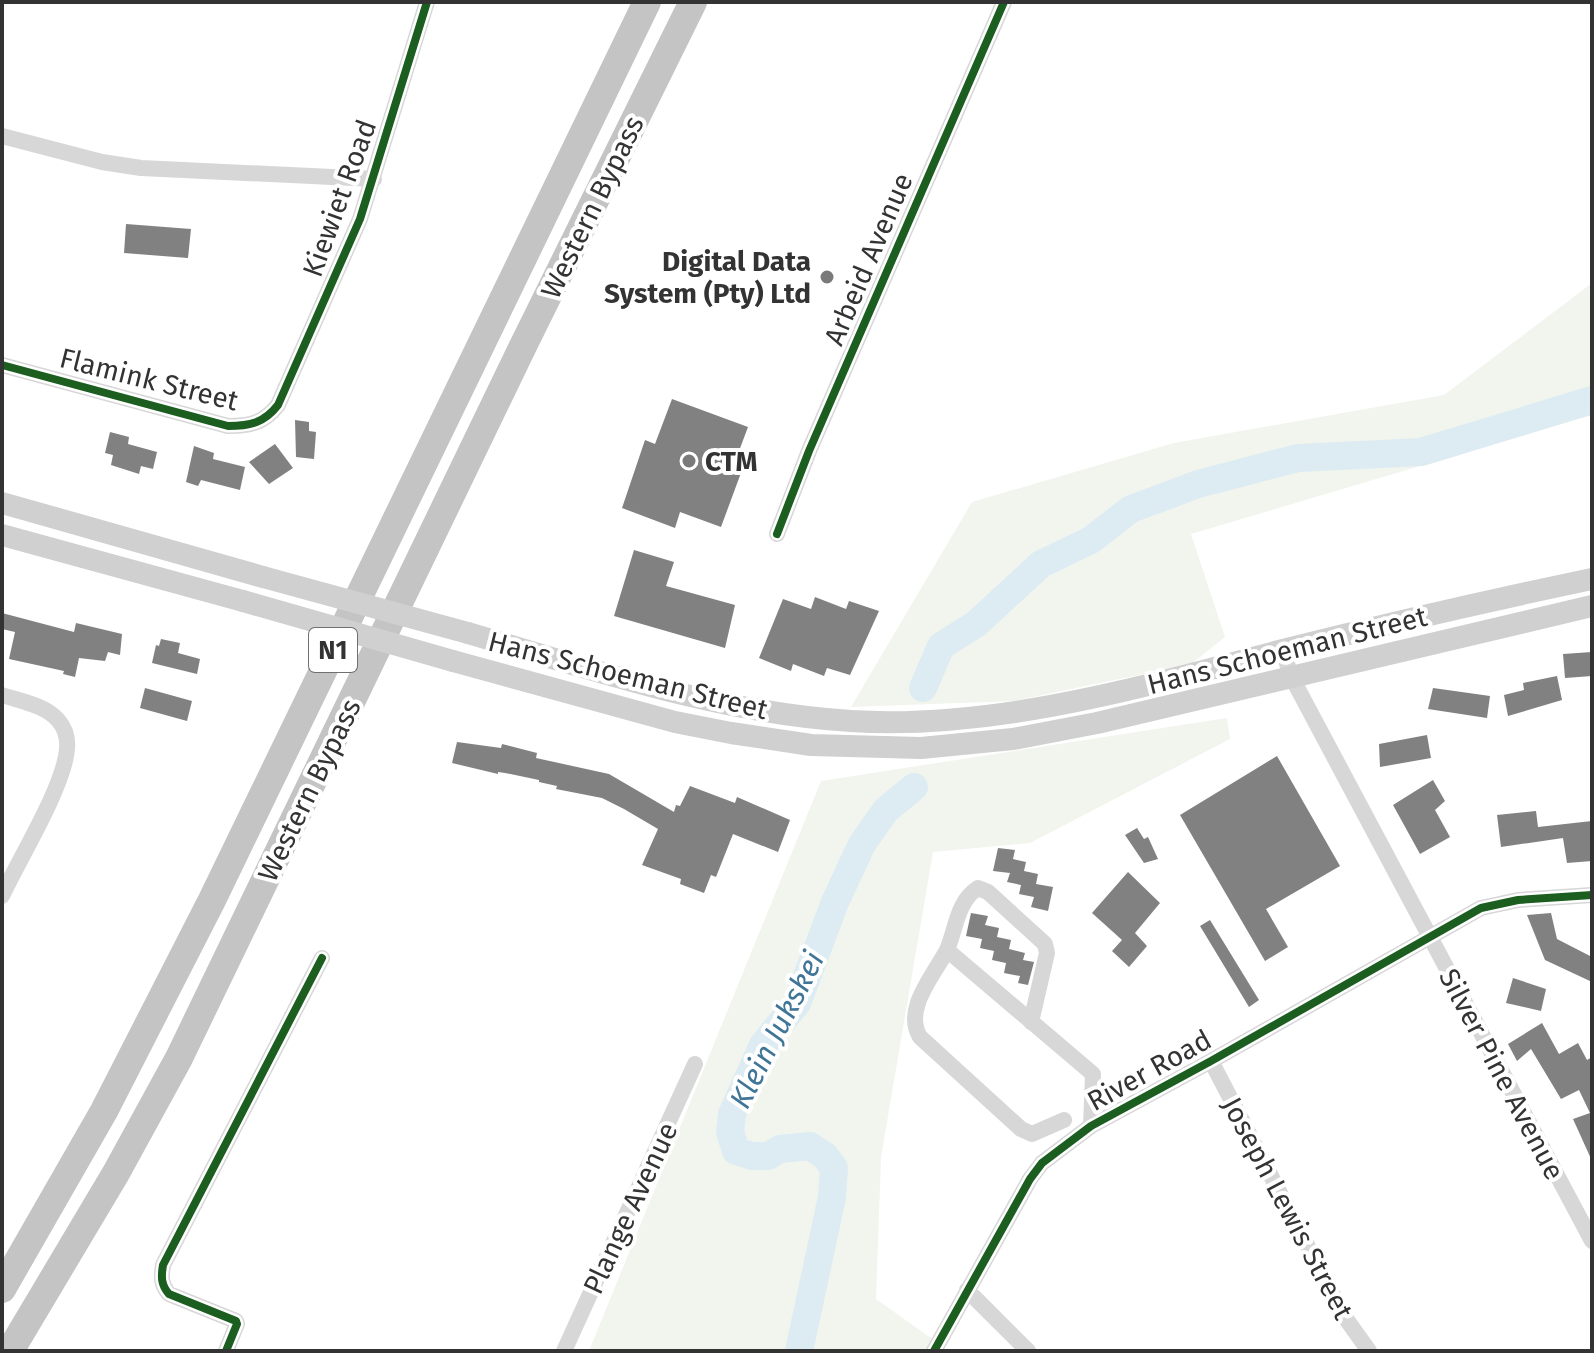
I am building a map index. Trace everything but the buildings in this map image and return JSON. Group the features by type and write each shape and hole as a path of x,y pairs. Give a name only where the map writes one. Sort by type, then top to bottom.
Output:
{"highway":[{"name":"Western Bypass","path":"2,1289 104,1111 212,900 647,2"},
{"name":"Western Bypass","path":"10,1351 116,1173 179,1058 529,332 693,2"}],"main road":[{"name":"Hans Schoeman Street","path":"2,503 638,682 739,707 852,721 910,722 968,718 1175,679 1592,579"},
{"name":"Hans Schoeman Street","path":"2,535 675,722 771,740 853,747 949,746 1067,729 1592,606"}],"street":[{"name":"Kiewiet Road","path":"278,405 360,219 427,2"},
{"name":"Arbeid Avenue","path":"777,534 815,436 1004,2"},
{"path":"2,136 122,166 374,179"},
{"name":"Flamink Street","path":"2,365 228,426 257,423 268,417 278,405"},
{"name":"Silver Pine Avenue","path":"1283,651 1291,676 1592,1241"},
{"path":"2,695 51,715 64,729 67,746 59,779 2,896"},
{"path":"1031,1022 1047,953 1045,944 988,892 978,888 968,894 947,950 915,1009 914,1027 920,1037 1021,1129 1032,1134 1064,1120"},
{"name":"River Road","path":"934,1351 1030,1179 1042,1163 1091,1126 1428,937 1491,905 1592,895"},
{"path":"947,950 1093,1074 1091,1126"},
{"path":"226,1351 236,1321 169,1294 163,1287 163,1265 322,958"},
{"name":"Joseph Lewis Street","path":"1211,1061 1344,1316 1369,1351"},
{"name":"Plange Avenue","path":"564,1351 695,1064"},
{"path":"967,1290 1028,1351"}],"shaded area":[{"path":"1592,283 1592,415 1191,534 1225,637 1191,664 1014,701 851,707 972,502 1174,443 1444,395"},
{"path":"1227,718 1230,739 1030,843 933,852 881,1157 876,1299 935,1341 930,1351 589,1351 821,781"}],"waterway":[{"name":"Klein Jukskei","path":"923,688 941,646 976,624 1041,564 1091,540 1131,509 1198,484 1298,458 1421,452 1592,400"},
{"name":"Klein Jukskei","path":"799,1351 832,1197 834,1168 825,1156 810,1146 780,1149 768,1156 752,1156 736,1151 730,1132 732,1114 763,1045 797,1003 835,902 862,844 886,810 914,787"}],"cycle path":[{"path":"2,365 228,426 250,424 267,416 278,405 360,219 427,2"},
{"path":"777,534 809,451 1004,2"},
{"path":"934,1351 1030,1179 1042,1163 1091,1126 1481,908 1518,900 1592,895"},
{"path":"226,1351 236,1321 169,1294 162,1281 163,1265 322,958"}],"place":[{"name":"Digital Data System (Pty) Ltd","path":"827,277"},
{"name":"CTM","path":"689,461"}]}
